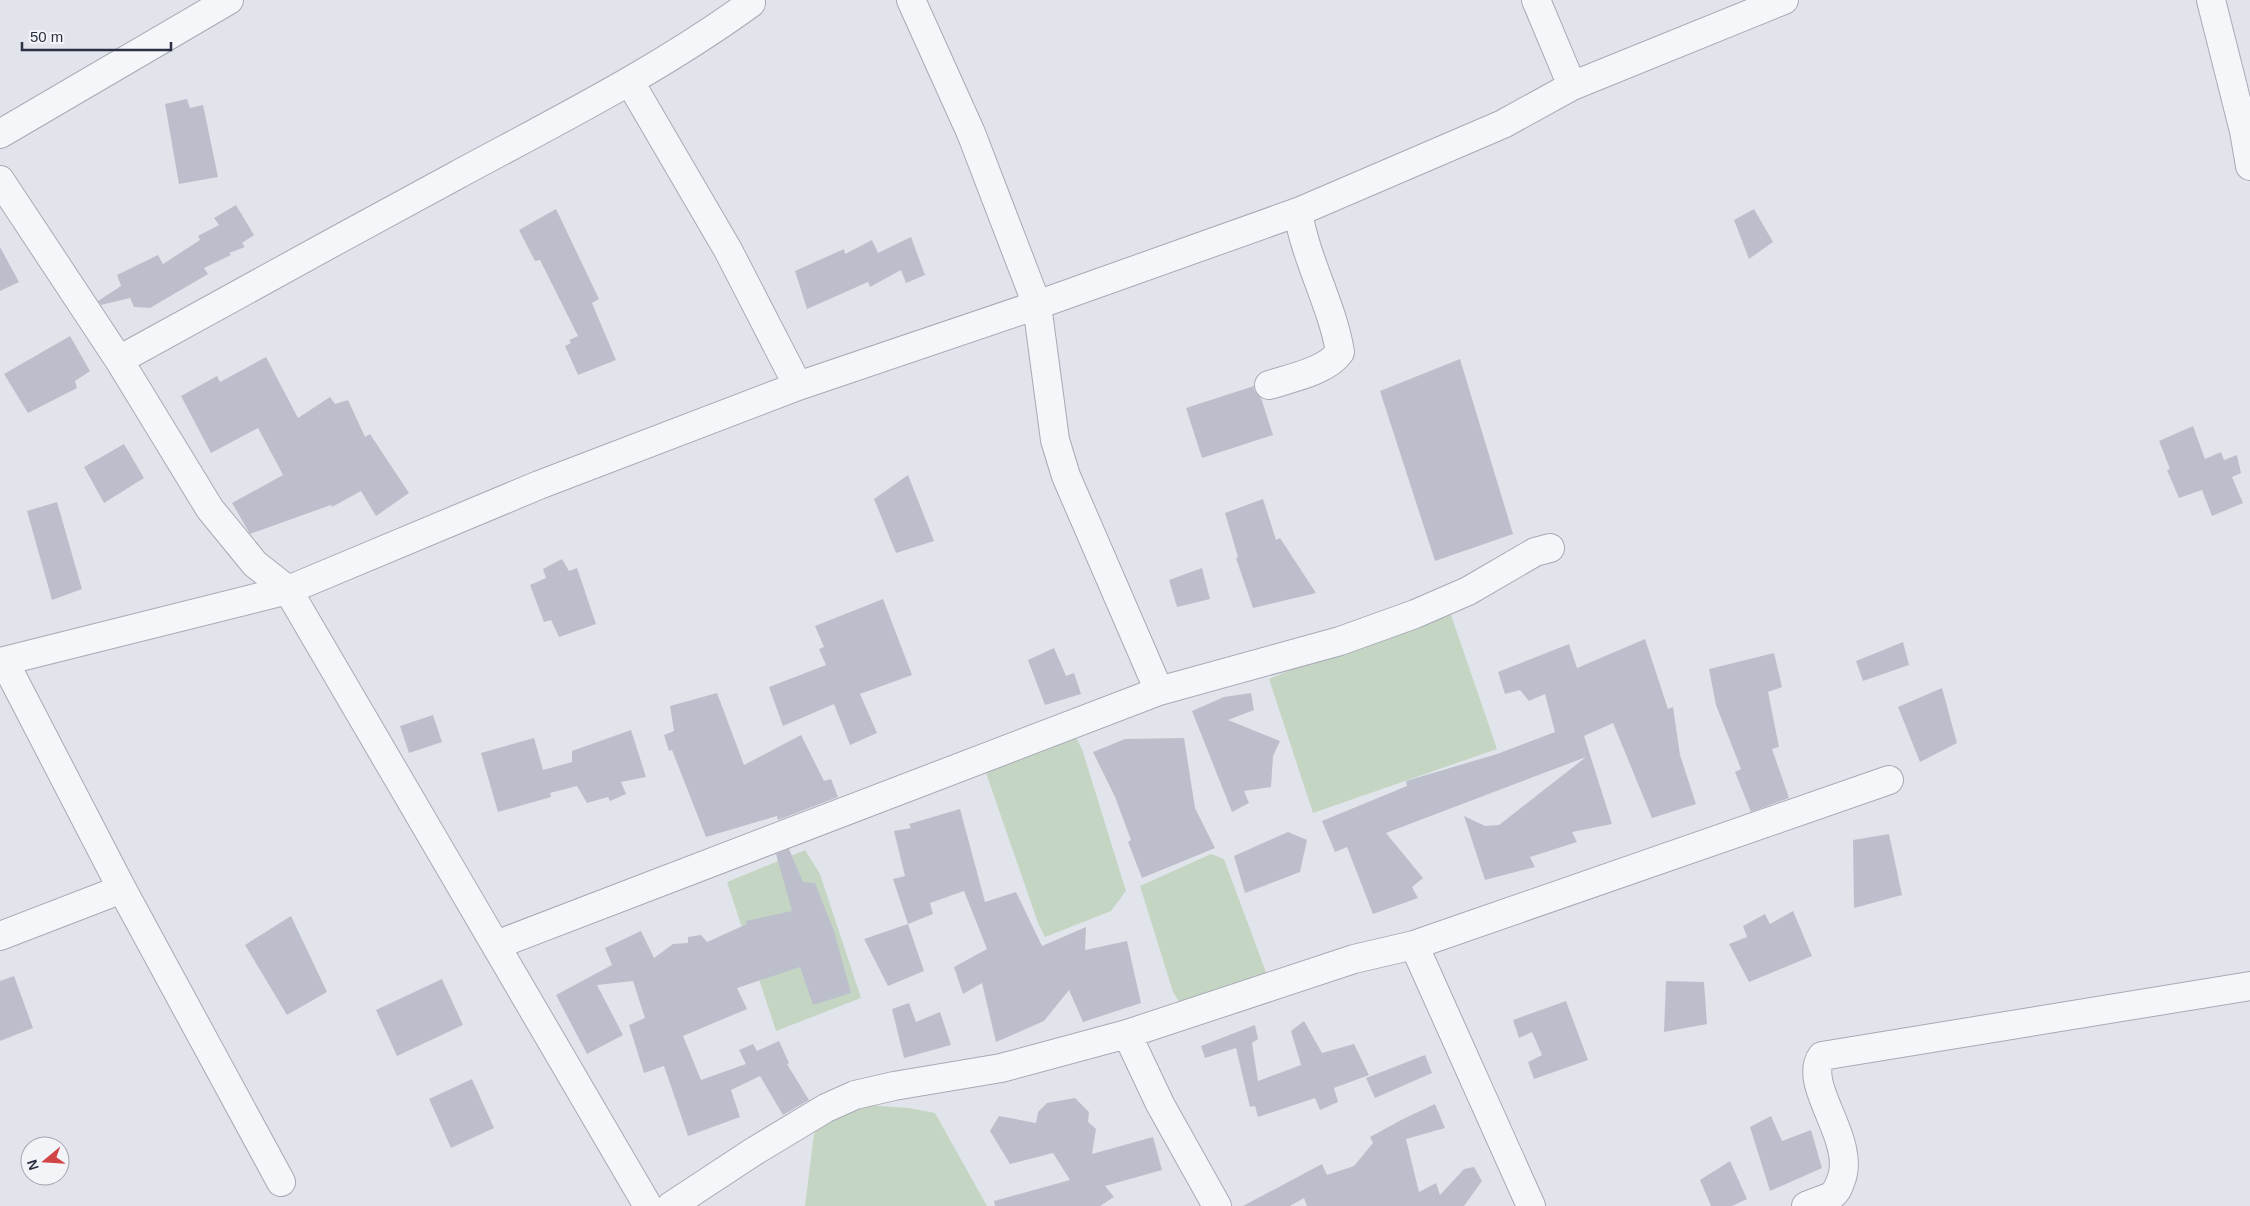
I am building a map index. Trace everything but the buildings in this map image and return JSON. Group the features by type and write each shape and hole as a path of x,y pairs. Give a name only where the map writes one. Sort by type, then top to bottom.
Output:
{"street":[{"path":"0,134 229,0"},
{"path":"911,0 971,133 1037,305 1055,440 1066,476 1159,691"},
{"path":"1536,0 1572,86"},
{"path":"281,1182 122,889 1,656 288,590 539,485 798,386 1037,305 1298,212 1503,124 1572,86 1784,0"},
{"path":"2211,0 2244,131 2250,166"},
{"path":"119,360 630,82 705,37 751,4"},
{"path":"630,82 728,250 798,386"},
{"path":"0,180 119,360 210,509 255,564 288,590 648,1206"},
{"path":"1269,385 1320,367 1336,358 1340,352 1327,302 1301,230 1298,212"},
{"path":"496,944 1159,691 1330,643 1415,614 1468,591 1535,552 1550,548"},
{"path":"671,1206 753,1152 826,1108 855,1095 894,1086 1001,1068 1127,1034 1354,958 1414,945 1889,780"},
{"path":"0,936 122,889"},
{"path":"1414,945 1531,1206"},
{"path":"1806,1206 1840,1201 1838,1189 1844,1174 1844,1152 1816,1076 1817,1063 1822,1056 2250,986"},
{"path":"1127,1034 1160,1104 1217,1206"}],"green space":[{"path":"1448,606 1497,749 1313,813 1269,679"},
{"path":"1074,734 1082,749 1126,891 1111,911 1045,937 1038,923 985,770"},
{"path":"805,850 820,874 861,998 776,1031 727,882"},
{"path":"1211,854 1224,859 1267,975 1180,1003 1173,992 1140,886"},
{"path":"838,1103 909,1108 935,1113 987,1206 805,1206 814,1134"}]}
